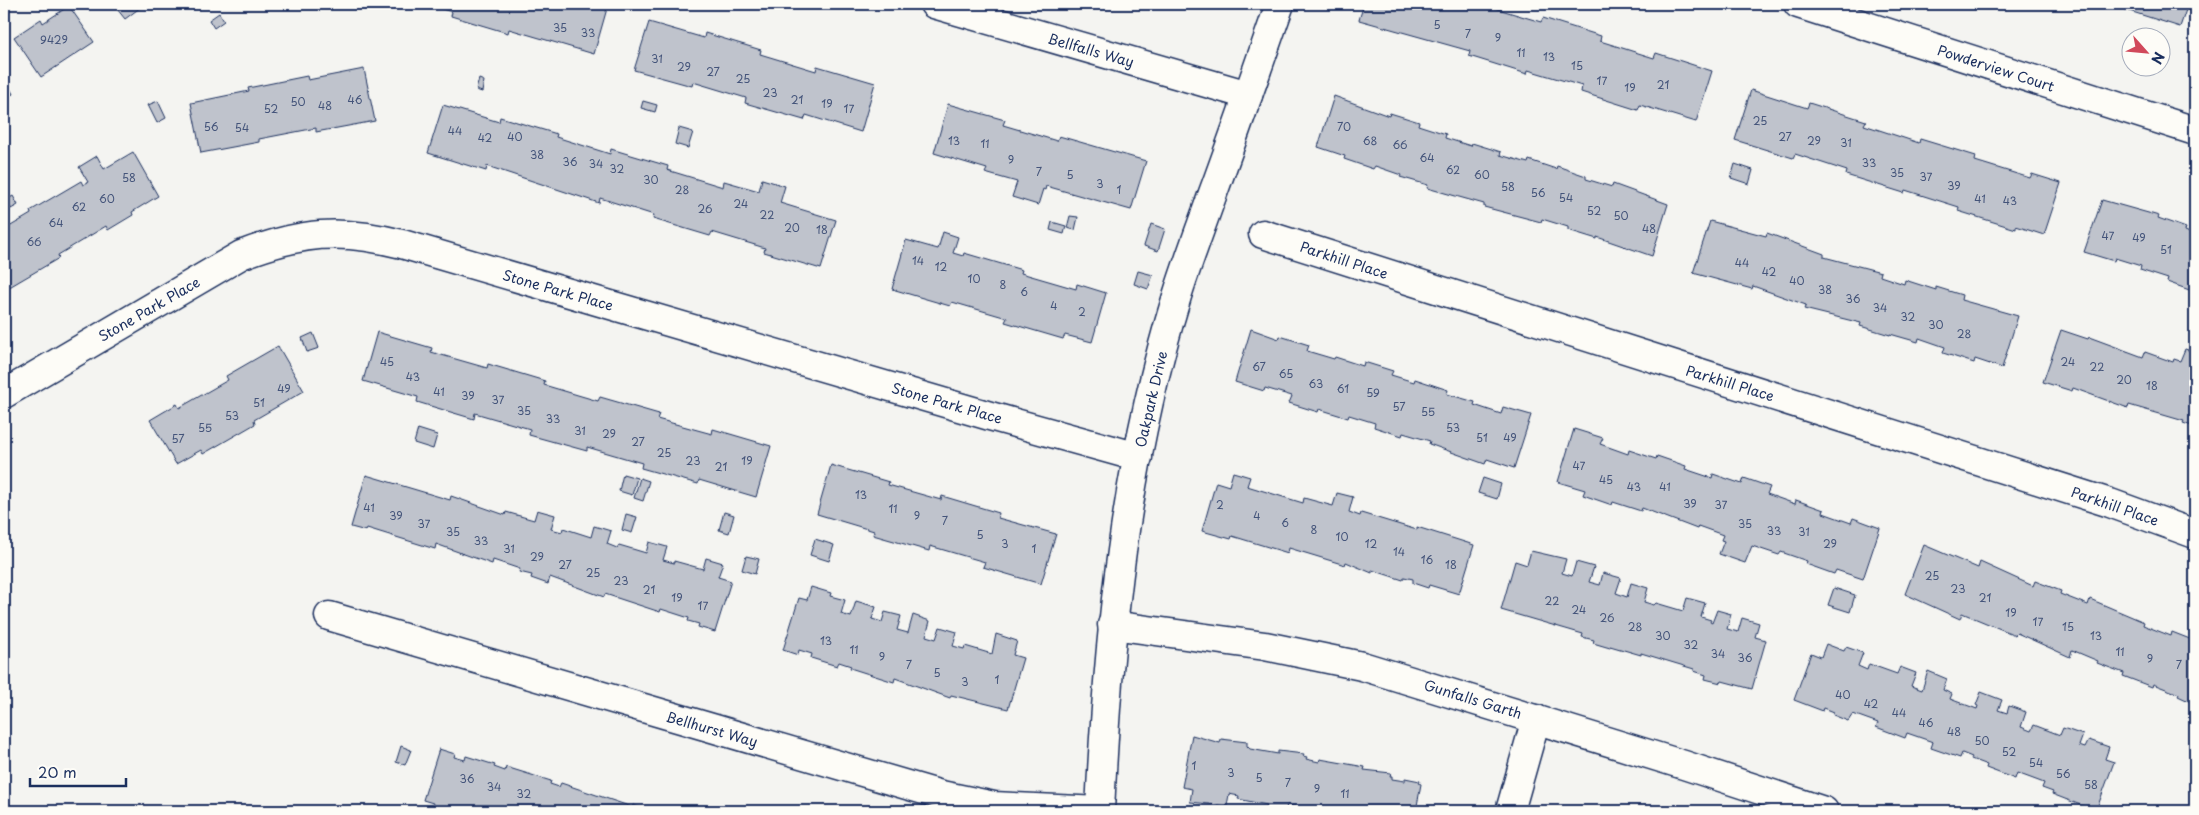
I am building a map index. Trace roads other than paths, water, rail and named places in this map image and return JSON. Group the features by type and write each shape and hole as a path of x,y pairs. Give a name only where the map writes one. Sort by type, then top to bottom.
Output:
{"street":[{"name":"Bellfalls Way","path":"934,4 1248,95"},
{"name":"Oakpark Drive","path":"1100,811 1112,625 1127,512 1161,353 1177,295 1280,4"},
{"name":"Powderview Court","path":"1798,4 2195,131"},
{"name":"Stone Park Place","path":"4,394 241,255 271,243 337,233 381,238 990,416 1138,457"},
{"name":"Parkhill Place","path":"1263,234 2110,503 2195,534"},
{"name":"Bellhurst Way","path":"328,616 950,798 994,806 1100,811"},
{"name":"Gunfalls Garth","path":"1112,625 1265,646 1362,666 1536,719 1824,811"},
{"path":"1510,811 1536,719"}]}
